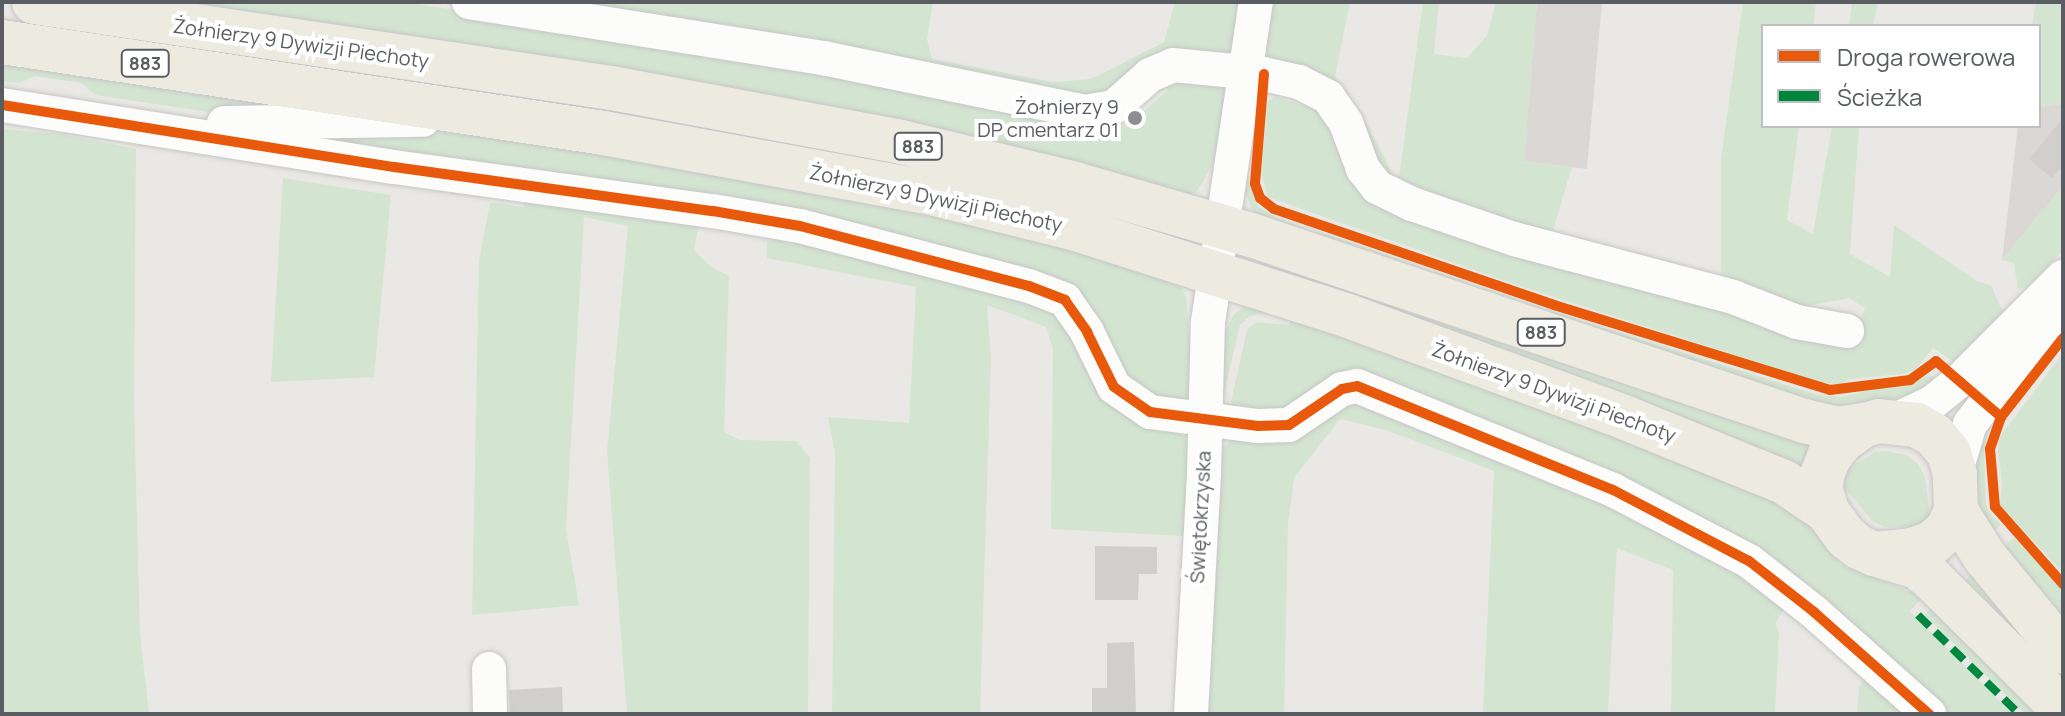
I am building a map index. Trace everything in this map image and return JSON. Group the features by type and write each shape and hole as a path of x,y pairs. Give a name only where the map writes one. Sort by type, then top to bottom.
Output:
{"highway":[{"name":"Żołnierzy 9 Dywizji Piechoty","path":"34,2 611,88 897,141 1072,183 1220,227 1813,424 1838,429 1879,423"},
{"name":"Żołnierzy 9 Dywizji Piechoty","path":"2,42 604,133 927,192 1076,229 1363,321 1718,453 1784,482 1827,511"},
{"name":"883","path":"1879,423 1916,425 1934,435 1949,453 1956,492 1984,556 2063,652"},
{"path":"1827,511 1821,490 1822,475 1829,457 1879,423"},
{"path":"1874,554 1912,550 1932,543 1947,530 1956,492"},
{"name":"883","path":"1827,511 1846,537 1874,554 1917,567 1931,578 2063,709"}],"street":[{"path":"469,2 823,58 1085,112 1114,107 1160,68 1187,65 1299,82 1328,97 1346,123 1363,169 1377,187 1412,204 1514,239 1733,297 1797,322 1847,331"},
{"path":"1220,227 1256,2"},
{"path":"604,133 611,88"},
{"path":"2,91 234,124 530,121"},
{"path":"2,105 379,165 728,213 800,226 1029,286 1065,300 1087,332 1114,387 1150,412 1258,426 1289,425 1342,389 1357,386 1613,490 1749,561 1814,612 1929,714"},
{"name":"Świętokrzyska","path":"1191,714 1204,473 1203,420 1220,227"},
{"path":"1879,423 1933,402 1959,381 2063,277"},
{"path":"1956,492 1970,424 2063,305"},
{"path":"489,669 490,714"}],"shaded area":[{"path":"1537,2 1602,2 1587,169 1524,161"},
{"path":"2063,104 2063,186 2002,260 2018,128 2041,128 2041,107"}],"green space":[{"path":"139,2 403,2 606,33 1095,124 1100,134 1129,124 1168,90 1161,79 1221,82 1228,90 1229,106 1214,161 1203,182 1195,193 1174,196"},
{"path":"555,2 933,2 927,39 932,59 1053,82 1091,79 1164,42 1175,2 1244,2 1236,54 1092,102"},
{"path":"1267,2 1350,2 1335,77 1368,126 1398,185 1423,2 1439,2 1434,54 1467,58 1487,36 1496,2 1537,2 1524,161 1572,167 1550,240 1398,186 1364,148 1263,61"},
{"path":"1743,2 1816,2 1813,24 1761,24 1761,128 1799,128 1787,220 1813,234 1832,128 1859,128 1850,254 1890,277 1894,225 1977,281 1991,286 2003,312 1955,363 1933,348 1916,369 1903,374 1851,379 1840,384 1823,383 1511,283 1268,197 1261,172 1268,101 1276,97 1318,110 1332,119 1355,180 1369,193 1404,211 1569,264 1711,298 1791,328 1852,342 1865,308 1849,298 1811,305 1800,315 1721,274 1721,159"},
{"path":"1852,2 1878,2 1873,24 1849,24"},
{"path":"2036,2 2063,2 2063,104 2041,107 2041,24 2032,24"},
{"path":"2,59 320,104 215,113 95,95 82,83 35,76 19,83 2,81"},
{"path":"329,128 489,130 1026,233 1173,277 1186,296 1193,388 1185,400 1173,405 1129,383 1068,286 277,141"},
{"path":"2,129 61,134 136,149 134,401 140,633 149,714 2,714"},
{"path":"1247,177 1258,206 1276,218 1303,227 1300,238 1256,217 1246,194"},
{"path":"283,178 391,195 374,377 271,382"},
{"path":"2063,186 2063,250 2028,287 2018,289 2014,263 2002,260"},
{"path":"524,197 689,217 698,229 694,250 711,267 729,276 724,432 740,440 796,441 810,458 808,714 627,714 607,452 628,226 584,217 566,529 579,605 472,615 479,260 490,202 524,207"},
{"path":"1318,231 1517,301 1819,395 1841,397 1904,387 1930,375 1938,381 1904,397 1834,406 1818,405 1314,243"},
{"path":"797,237 1051,305 1190,443 1185,536 1051,529 1053,348 1046,327 987,305 991,357 980,714 832,714 835,452 828,417 909,423 916,287 767,258 767,242 776,240 794,245"},
{"path":"1306,267 1823,446 1810,476 1300,287"},
{"path":"1249,303 1268,312 1250,316 1240,325 1222,402 1220,359 1226,329 1234,314"},
{"path":"1294,311 1778,498 1804,517 1840,564 1923,597 1910,611 2012,714 1938,714 1809,600 1384,389 1280,416 1230,406 1247,330 1256,322 1289,325"},
{"path":"2063,353 2063,573 2000,505 2002,481 1998,451 1999,438"},
{"path":"1346,401 1364,401 1576,488 1708,551 1786,606 1775,624 1779,632 1775,714 1671,714 1673,570 1617,548 1608,714 1483,714 1494,471 1386,430 1340,419 1294,478 1288,524 1284,714 1203,714 1214,522 1222,449 1233,438"},
{"path":"1990,425 1984,451 1986,502 1988,511 2001,525 1989,537 1979,504 1976,466 1980,430"},
{"path":"1875,452 1906,455 1918,464 1925,477 1930,517 1917,526 1885,527 1872,521 1842,485 1851,467"},
{"path":"2014,537 2063,591 2063,627 2000,550"},
{"path":"1977,569 2063,671 2063,689 1962,583"},
{"path":"1933,606 2040,714 2025,714 1925,615"},
{"path":"1867,674 1914,714 1857,714 1859,687"}],"building":[{"path":"2063,118 2063,165 2052,178 2029,159"},
{"path":"1095,546 1157,547 1157,574 1139,574 1138,600 1095,600"},
{"path":"1134,642 1136,713 1092,714 1092,688 1107,688 1107,643"},
{"path":"562,687 563,714 510,714 509,690"}],"marked path":[{"path":"1918,615 2019,714"}],"cycle path":[{"path":"1264,74 1255,184 1260,198 1274,209 1554,305 1830,390 1910,380 1936,361 2001,417"},
{"path":"2,105 394,167 800,226 1029,286 1065,300 1087,332 1114,387 1150,412 1258,426 1289,425 1342,389 1357,386 1613,490 1749,561 1814,612 1929,714"},
{"path":"2063,338 2001,417 1990,449 1995,507 2063,584"}],"place":[{"name":"Żołnierzy 9 DP cmentarz 01","path":"1135,118"}]}
